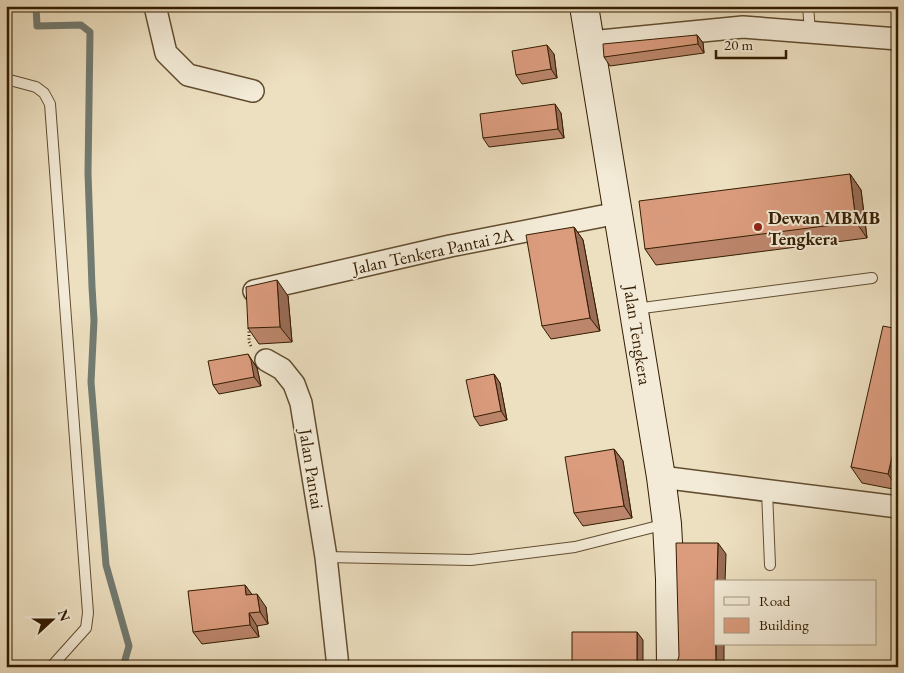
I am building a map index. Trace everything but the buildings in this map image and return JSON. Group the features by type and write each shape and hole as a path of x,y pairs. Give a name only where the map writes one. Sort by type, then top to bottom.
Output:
{"main road":[{"name":"Jalan Tengkera","path":"584,6 661,477 667,524 670,579 671,667"}],"street":[{"path":"155,6 166,54 188,75 253,92"},
{"path":"590,42 743,27 898,39"},
{"name":"Jalan Tenkera Pantai 2A","path":"249,292 450,246 618,213"},
{"name":"Jalan Pantai","path":"266,360 282,369 294,384 301,403 326,567 338,667"},
{"path":"661,477 898,508"}],"lane":[{"path":"808,6 810,31"},
{"path":"6,79 36,87 44,93 50,104 88,613 86,628 50,667"},
{"path":"634,309 872,278"},
{"path":"767,491 770,565"},
{"path":"326,567 471,560 575,547 667,524"}],"path":[{"path":"249,292 249,342 256,355 266,360"}],"waterway":[{"path":"36,6 37,26 81,25 90,32 88,173 94,320 91,382 106,565 129,646 123,667"}],"place":[{"name":"Dewan MBMB Tengkera","path":"758,227"}]}
